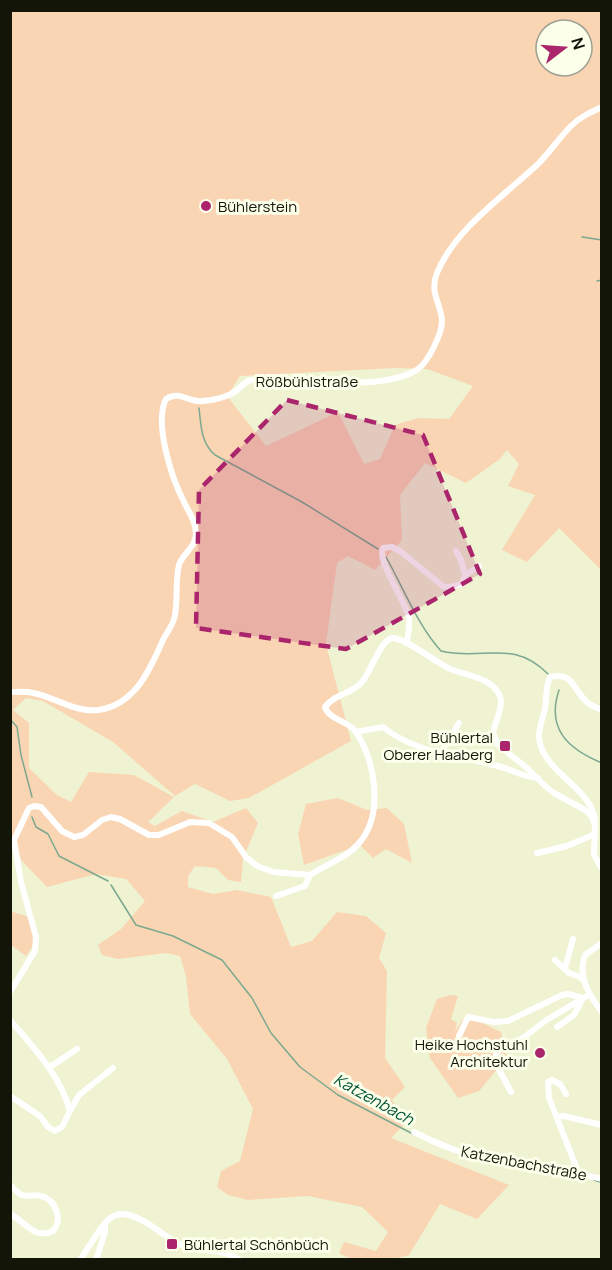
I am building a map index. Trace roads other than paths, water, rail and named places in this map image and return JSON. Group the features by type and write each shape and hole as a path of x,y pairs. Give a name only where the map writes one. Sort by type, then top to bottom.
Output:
{"street":[{"name":"Rößbühlstraße","path":"10,692 36,693 62,704 99,710 120,702 131,693 140,685 153,665 175,616 176,583 180,562 194,542 196,534 189,511 179,491 161,429 162,408 166,399 177,395 199,402 220,399 237,390 245,381 251,380 350,382 395,378 418,369 432,351 442,322 433,287 447,252 476,219 539,162 570,127 583,116 602,107"},
{"path":"406,642 409,619 396,585 382,559 383,549 392,547 444,587 462,584 465,575 462,560 456,551"},
{"path":"465,575 479,566"},
{"path":"276,896 305,886 310,874 352,850 361,841 371,819 374,793 368,754 356,732 349,725 329,714 325,707 329,702 359,685 370,671 385,641 392,638 399,638 447,668 491,683 501,695 493,733 498,745 554,793 585,810 592,817 596,826"},
{"path":"602,710 587,703 566,677 558,675 550,677 545,687 545,710 540,723 541,748 560,774 593,809 596,826 594,855 602,869"},
{"path":"440,754 459,723"},
{"path":"356,732 383,728 408,743 440,754 486,763 538,778"},
{"path":"10,992 35,951 36,937 21,882 14,840 29,808 34,806 41,807 62,831 74,837 83,835 102,820 111,817 120,819 149,835 159,835 190,822 209,823 232,837 251,862 265,870 310,874"},
{"path":"537,853 567,846 595,834"},
{"path":"565,969 573,939"},
{"path":"602,943 585,955 582,968 584,981 602,1012"},
{"path":"555,960 568,973 584,981"},
{"path":"511,1092 495,1062 496,1054 501,1048 523,1038 545,1021 590,993"},
{"path":"459,1036 468,1017 494,1022 508,1021 562,995 568,994 583,998"},
{"path":"557,1028 574,1015 583,998"},
{"path":"10,1020 50,1067 64,1093 70,1111"},
{"path":"50,1067 77,1049"},
{"path":"10,1096 40,1116 48,1127 55,1131 62,1127 78,1095 113,1068"},
{"path":"566,1094 558,1082 552,1080 548,1082 549,1098 579,1174"},
{"path":"557,1118 564,1116 602,1125"},
{"name":"Katzenbachstraße","path":"414,1132 441,1145 487,1159 602,1179"},
{"path":"10,1185 22,1195 35,1195 46,1199 58,1212 59,1220 53,1231 43,1234 31,1230 10,1214"},
{"path":"80,1260 105,1223 117,1213 124,1212 132,1214 185,1247 233,1255 240,1260"},
{"path":"96,1260 105,1232 105,1223"}],"waterway":[{"path":"582,237 602,240"},
{"path":"597,281 602,280"},
{"path":"199,408 204,440 215,455 302,502 378,549"},
{"path":"386,557 418,618 441,651 509,654 535,663 548,674"},
{"path":"559,690 555,716 563,736 579,751 602,763"},
{"name":"Katzenbach","path":"10,719 17,727 21,755 32,797"},
{"name":"Katzenbach","path":"32,817 36,827 48,834 59,856 108,881"},
{"name":"Katzenbach","path":"111,885 136,925 173,936 222,960 252,998 271,1033 300,1067 338,1095 413,1134"},
{"name":"Katzenbach","path":"594,1180 600,1182"}],"place":[{"name":"Bühlerstein","path":"206,206"},
{"name":"Bühlertal Oberer Haaberg","path":"505,746"},
{"name":"Heike Hochstuhl Architektur","path":"540,1053"},
{"name":"Bühlertal Schönbüch","path":"172,1244"}]}
